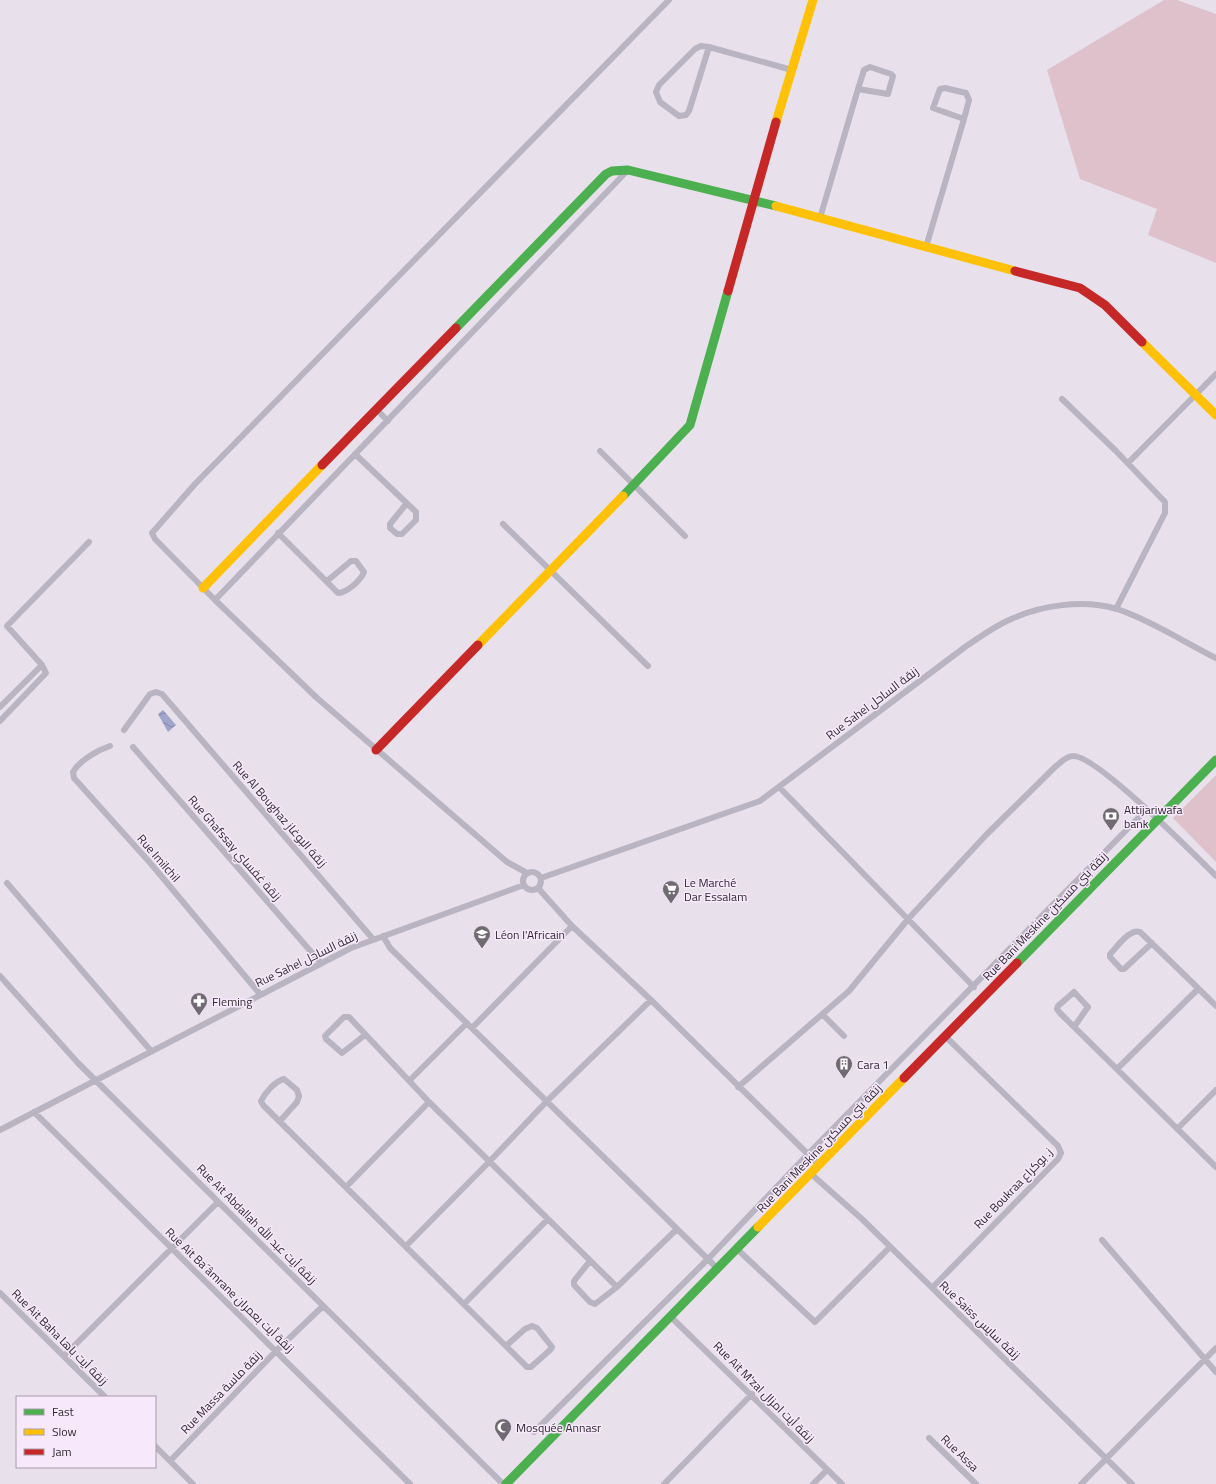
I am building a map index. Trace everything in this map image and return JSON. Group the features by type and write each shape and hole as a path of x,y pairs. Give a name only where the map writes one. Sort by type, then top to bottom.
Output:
{"street":[{"path":"538,888 541,878 535,872 527,873 507,862 317,698 203,588 155,539 152,533 195,484 669,0"},
{"path":"376,750 551,571 685,430 692,420 753,200 813,0"},
{"path":"709,47 689,111 686,115 680,116 657,99 657,88 696,48 701,46 709,47 792,70"},
{"path":"820,218 858,89 864,70 868,66 893,76 888,94 858,89"},
{"path":"926,247 964,119 969,100 968,95 945,88 940,89 934,108 964,119"},
{"path":"203,588 378,410 606,174 612,171 628,170 753,200 1065,284 1092,294 1106,305 1216,415"},
{"path":"215,600 628,170"},
{"path":"1128,464 1216,374"},
{"path":"1062,399 1162,498 1166,507 1116,609"},
{"path":"378,410 388,421"},
{"path":"600,451 685,536"},
{"path":"356,454 407,503 416,512 417,518 402,534 397,534 390,528 390,524 407,503"},
{"path":"503,524 648,666"},
{"path":"278,533 337,592 342,593 362,576 364,572 356,561 351,561 327,581"},
{"path":"0,721 45,676 46,671 7,626 89,542"},
{"name":"Rue Sahel زنقة الساحل","path":"541,878 751,805 779,787 965,648 1008,620 1029,612 1080,604 1116,609 1216,658"},
{"path":"0,708 42,665"},
{"name":"Rue Al Boughaz زنقة البوغاز","path":"124,730 148,696 153,692 159,692 171,704 373,939"},
{"name":"Rue Imilchil","path":"110,746 100,750 79,766 73,772 74,778 152,865 260,994"},
{"name":"Rue Ghafssay زنقة غفساي","path":"133,747 320,962"},
{"path":"738,1087 849,991 909,918 986,835 1068,757 1073,756 1086,760 1147,809 1216,876"},
{"name":"Rue Bani Meskine زنقة بني مسكين","path":"504,1484 718,1269 1157,818 1216,760"},
{"path":"779,787 974,986"},
{"path":"534,1432 708,1259 808,1154 1147,809"},
{"path":"527,873 524,877 524,885 532,890 538,888"},
{"path":"7,883 152,1050"},
{"name":"Rue Sahel زنقة الساحل","path":"0,1130 320,962 373,939 524,885"},
{"path":"538,888 572,926 651,1000 819,1165"},
{"path":"472,1028 572,926"},
{"path":"1152,943 1124,969 1110,957 1110,954 1134,931 1140,932 1152,943 1216,1006"},
{"path":"382,936 390,948 718,1269"},
{"name":"Rue Ait Abdallah زنقة أيت عبد الله","path":"0,976 58,1042 95,1080 504,1484"},
{"path":"1117,1069 1198,989"},
{"path":"1074,1027 1088,1007 1074,992 1057,1008 1074,1027 1216,1167"},
{"path":"406,1246 547,1101 651,1000"},
{"path":"823,1015 844,1036"},
{"path":"365,1035 342,1053 326,1039 325,1036 346,1016 365,1035 429,1102 617,1287"},
{"path":"409,1081 467,1023"},
{"name":"Rue Boukraa ز. بوكراع","path":"932,1288 1058,1159 1061,1153 1058,1146 945,1036"},
{"path":"280,1121 297,1102 300,1096 297,1090 284,1079 276,1082 261,1100 280,1121 529,1368 535,1365 552,1346 537,1328 532,1326 525,1329 507,1345"},
{"path":"1177,1129 1216,1090"},
{"path":"347,1186 429,1102"},
{"name":"Rue Ait Ba´âmrane زنقة أيت بعمران","path":"34,1112 410,1484"},
{"name":"Rue Saiss زنقة سايس","path":"810,1173 862,1219 1132,1484"},
{"path":"64,1356 218,1202"},
{"path":"464,1304 548,1219"},
{"path":"590,1261 573,1283 590,1302 595,1304 617,1287 677,1229"},
{"path":"1102,1240 1216,1372"},
{"path":"737,1249 815,1322 890,1247"},
{"name":"Rue Ait Baha زنقة أيت باها","path":"0,1293 104,1396"},
{"name":"Rue Massa زنقة ماسة","path":"170,1460 276,1351 323,1306"},
{"name":"Rue Ait M'zal زنقة أيت امزال","path":"671,1316 842,1484"},
{"path":"1081,1484 1216,1348"},
{"path":"664,1484 752,1394"},
{"name":"Rue Assa","path":"929,1438 976,1484"},
{"path":"156,1447 193,1484"},
{"path":"813,1484 827,1470"}],"shaded area":[{"path":"1164,0 1177,0 1216,14 1216,263 1148,235 1157,209 1080,179 1047,70"},
{"path":"1216,775 1216,862 1173,818"}],"water":[{"path":"163,710 176,725 168,732 158,714"}],"traffic: fast":[{"path":"456,328 606,174 612,171 628,170 776,206"},
{"path":"623,496 690,425 728,291"},
{"path":"1017,963 1216,760"},
{"path":"506,1484 758,1227"}],"traffic: slow":[{"path":"776,122 813,0"},
{"path":"776,206 1015,271"},
{"path":"1142,342 1216,415"},
{"path":"203,588 322,465"},
{"path":"478,645 623,496"},
{"path":"758,1227 904,1078"}],"traffic: jam":[{"path":"728,291 776,122"},
{"path":"1015,271 1080,288 1105,305 1142,342"},
{"path":"322,465 456,328"},
{"path":"376,750 478,645"},
{"path":"904,1078 1017,963"}],"place":[{"name":"Attijariwafa bank","path":"1111,831"},
{"name":"Le Marché Dar Essalam","path":"671,904"},
{"name":"Léon l'Africain","path":"482,949"},
{"name":"Fleming","path":"199,1016"},
{"name":"Cara 1","path":"844,1079"},
{"name":"Mosquée Annasr","path":"503,1442"}]}
